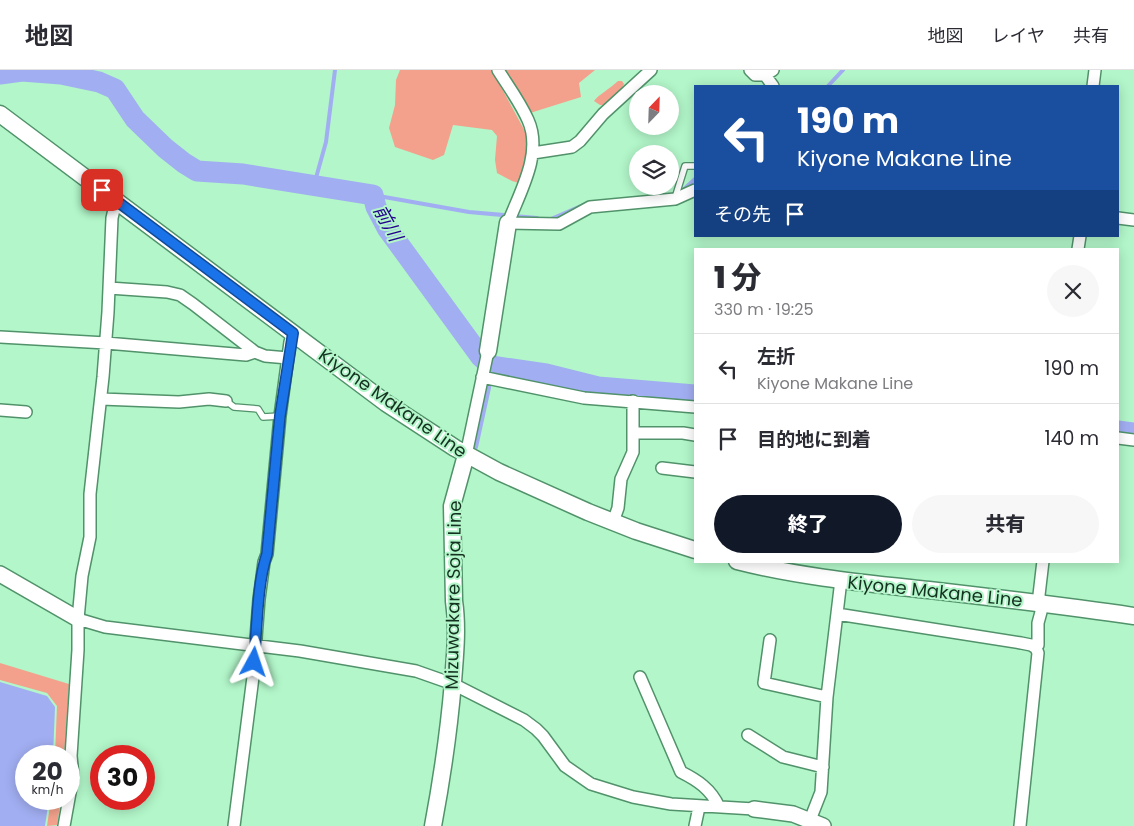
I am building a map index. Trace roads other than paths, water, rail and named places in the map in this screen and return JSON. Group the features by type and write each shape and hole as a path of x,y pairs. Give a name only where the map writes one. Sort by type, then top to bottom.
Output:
{"main road":[{"name":"Kiyone Makane Line","path":"0,114 386,403 466,455 535,489 613,522 694,550"},
{"path":"486,358 510,218"},
{"name":"Mizuwakare Soja Line","path":"433,826 442,782 453,684 456,614 454,601 452,506 466,455"},
{"name":"Kiyone Makane Line","path":"746,563 792,573 841,580 1040,602 1134,616"}],"street":[{"path":"498,70 528,120 533,143 533,153 510,218 559,224 590,208 675,199 694,190"},
{"path":"533,153 572,147 580,141 602,114 651,70"},
{"path":"750,70 756,75 769,72 773,85"},
{"path":"1093,85 1095,70"},
{"path":"64,826 73,776 71,756 78,650 78,619 82,576 89,545 90,494 106,343 112,218 116,201"},
{"path":"1119,218 1134,220"},
{"path":"109,288 167,292 180,296 255,352 265,356 288,358"},
{"path":"234,826 253,677 259,599 264,562 267,554 280,416 293,333"},
{"path":"0,337 106,343 246,355 255,352"},
{"path":"466,455 487,378 486,358"},
{"path":"487,378 584,398 694,406"},
{"path":"101,399 179,402 209,399 226,402"},
{"path":"613,522 618,508 621,479 632,452 633,401"},
{"path":"0,410 26,412"},
{"path":"633,433 694,435"},
{"path":"1119,438 1134,440"},
{"path":"662,468 694,472"},
{"path":"1020,826 1038,653 1036,648 1043,563"},
{"path":"0,574 78,619 105,627 300,652 398,667 436,677 524,720 536,729 565,766 591,784 633,797 699,807 793,814 817,823 823,767 827,697 841,580"},
{"path":"837,614 1021,643 1036,648"},
{"path":"770,640 764,683 827,697"},
{"path":"640,677 681,772 699,781 719,807"},
{"path":"748,735 783,758 823,767"},
{"path":"695,826 699,807"}],"lane":[{"path":"675,199 685,166 694,166"},
{"path":"226,402 234,407 258,409 263,417 280,416"}],"water":[{"path":"0,682 47,696 55,707 53,745 15,745 15,810 47,810 45,826 0,826"}],"waterway":[{"path":"314,185 326,142 335,70"},
{"path":"829,85 843,70"},
{"name":"前川","path":"0,74 22,71 61,74 99,82 115,89 135,119 165,148 197,171 243,174 373,195 376,207 387,228 481,357 491,366 546,374 598,387 694,395"},
{"path":"682,191 694,180"},
{"path":"373,195 469,212 537,218"},
{"path":"551,219 588,203"},
{"path":"476,447 492,374 496,367"},
{"name":"前川","path":"1119,431 1134,433"}]}
